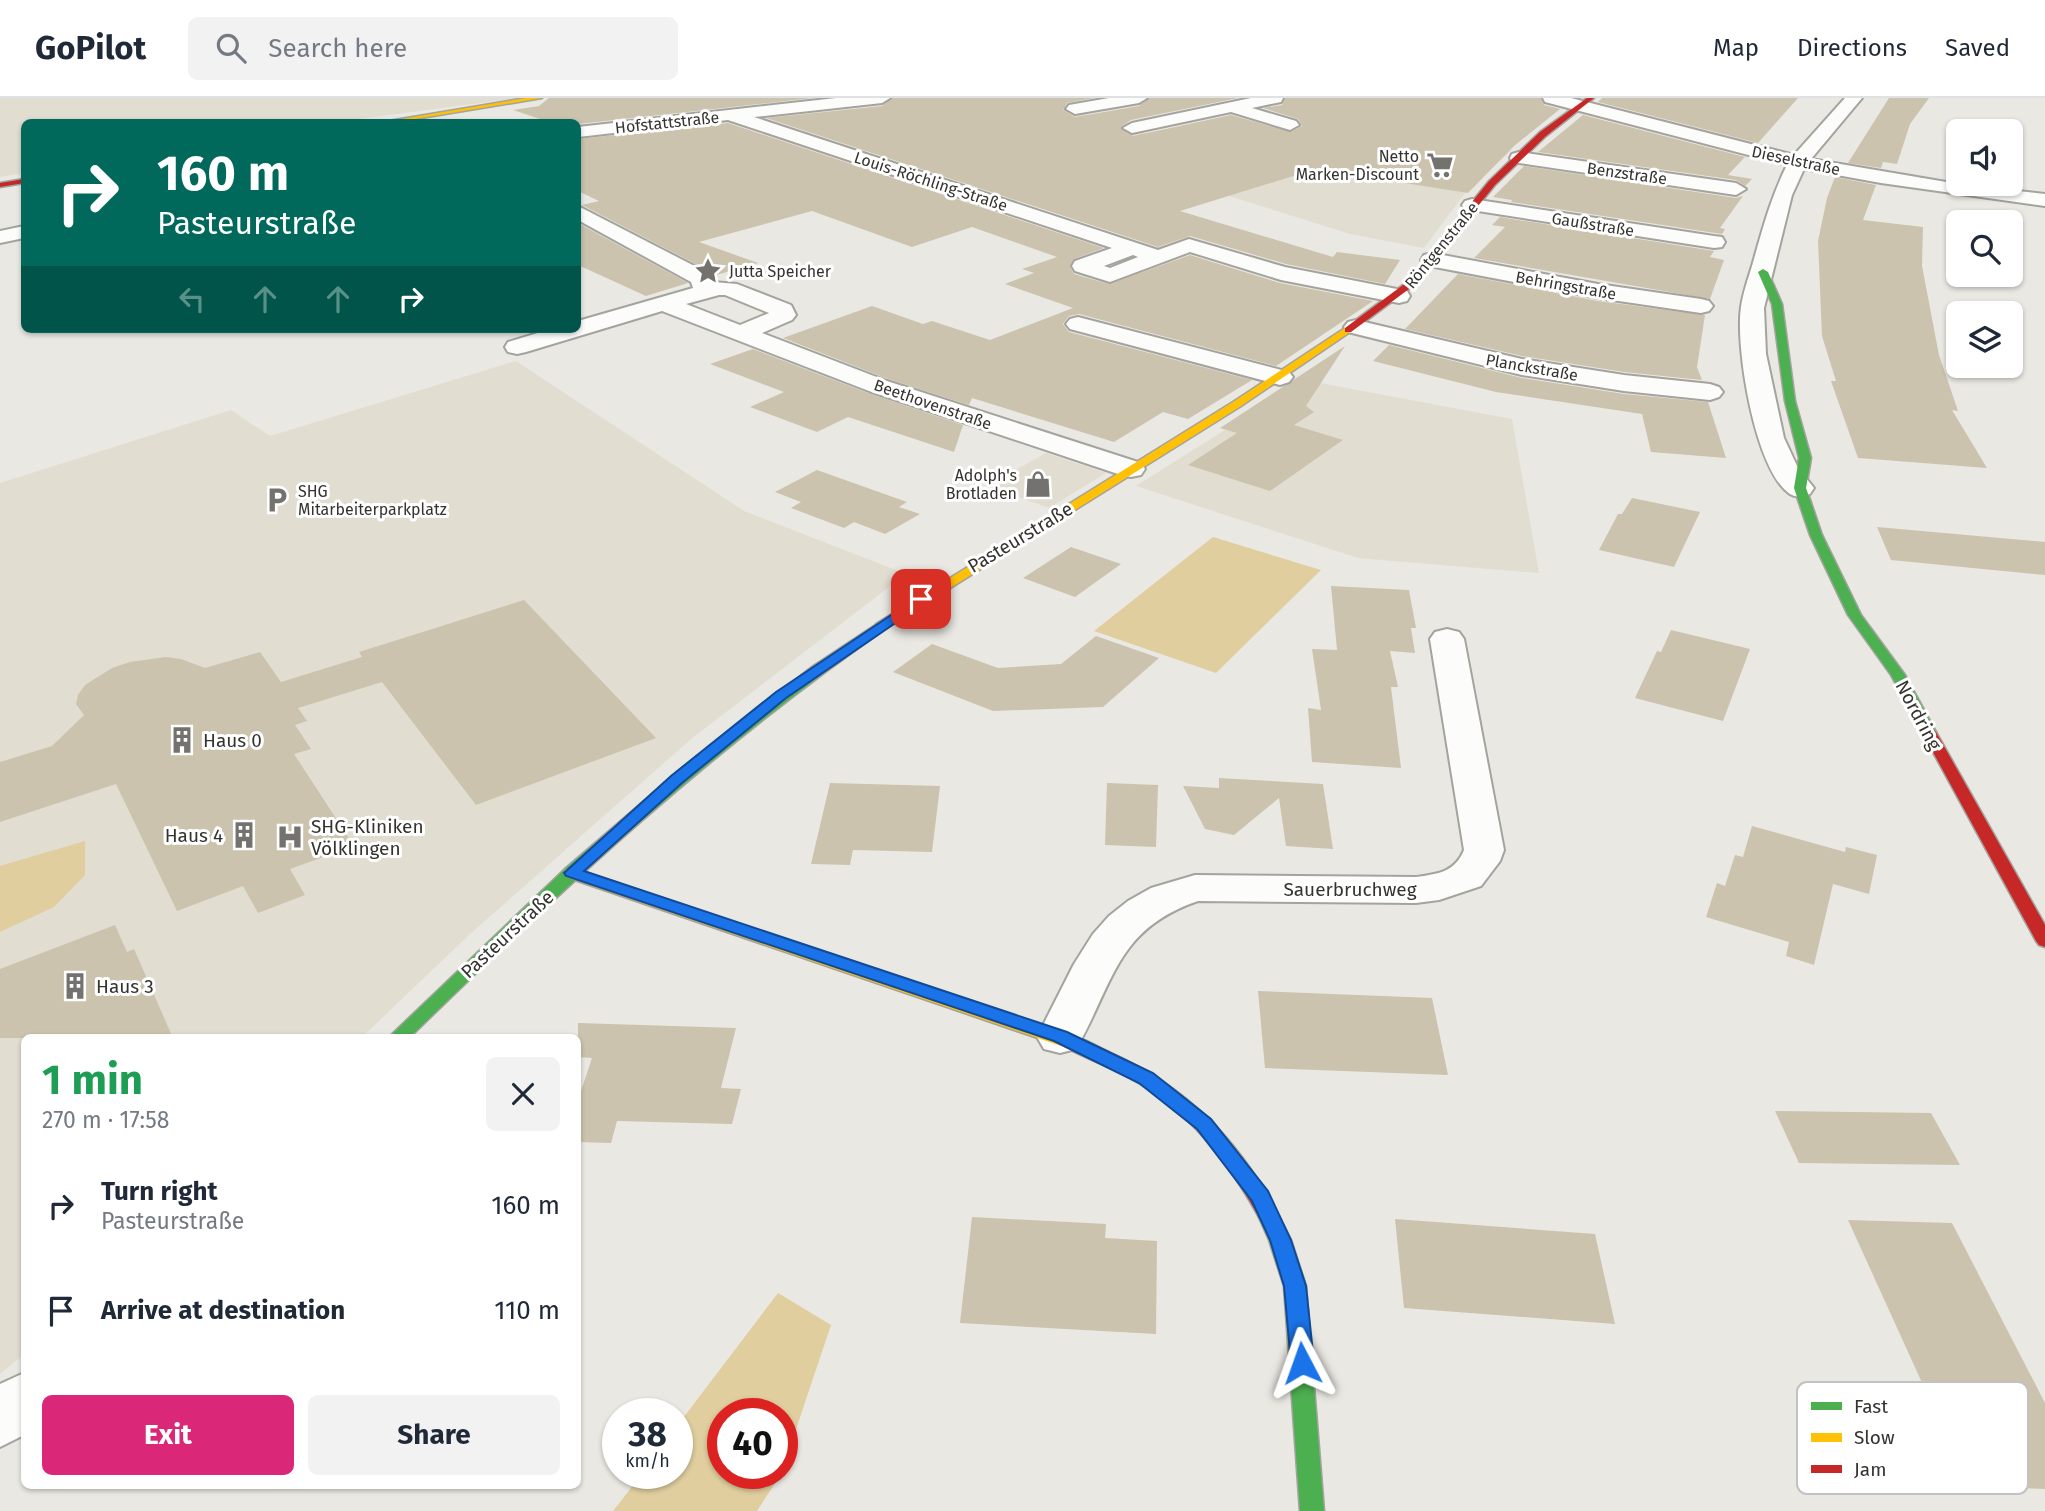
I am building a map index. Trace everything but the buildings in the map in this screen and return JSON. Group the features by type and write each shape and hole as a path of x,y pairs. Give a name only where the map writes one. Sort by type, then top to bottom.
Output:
{"street":[{"path":"408,119 539,98"},
{"name":"Hofstattstraße","path":"581,132 883,98"},
{"path":"1075,109 1139,98"},
{"path":"1202,98 1290,125"},
{"path":"1132,128 1275,98"},
{"name":"Dieselstraße","path":"1551,98 1585,102 1798,162 1881,177 2045,200"},
{"name":"Nordring","path":"1854,98 1798,162 1782,195 1773,222 1763,272 1757,285 1752,308 1754,355 1770,438 1785,471 1800,488 1816,535 1855,615 1898,675 2045,941"},
{"name":"Röntgenstraße","path":"1131,468 1280,377 1399,296 1432,260 1472,205 1519,158 1585,102"},
{"name":"Louis-Röchling-Straße","path":"729,115 1159,257"},
{"name":"Benzstraße","path":"1519,158 1736,189"},
{"path":"0,185 21,182"},
{"name":"Gaußstraße","path":"1472,205 1714,242"},
{"path":"581,214 700,278 705,289"},
{"path":"0,237 21,233"},
{"path":"1133,248 1083,266 1110,275 1189,245 1281,273 1399,296"},
{"name":"Behringstraße","path":"1432,260 1598,291 1701,306"},
{"path":"581,328 705,289 729,289 783,310 784,314 775,320 738,334"},
{"name":"Beethovenstraße","path":"662,303 738,334 941,408 1131,468"},
{"path":"1078,324 1280,377"},
{"name":"Planckstraße","path":"1356,327 1522,367 1624,383 1710,392"},
{"path":"517,347 564,333"},
{"name":"Pasteurstraße","path":"401,1034 572,873 677,780 781,695 959,573 1131,468"},
{"name":"Sauerbruchweg","path":"1060,1037 1110,938 1147,905 1168,895 1195,888 1416,890 1443,887 1466,878 1479,864 1484,850 1447,639"},
{"path":"572,873 1060,1037 1146,1078 1174,1098 1204,1124 1260,1197 1280,1240 1295,1286 1312,1511"},
{"path":"0,1421 21,1401"}],"shaded area":[{"path":"0,98 520,98 358,119 21,119 21,174 0,177"},
{"path":"937,98 1048,98 1095,118 1195,149 1380,98 1430,137 1512,150 1465,193 1424,248 1350,234"},
{"name":"SHG-Kliniken Völklingen","path":"516,361 744,511 906,574 691,739 470,934 365,1034 21,1034 21,1356 0,1374 0,483 231,410 270,436"},
{"path":"1304,380 1512,419 1539,573 1358,558 1136,486"},
{"path":"1046,453 1106,473 1049,508 987,486"},
{"path":"1213,537 1321,570 1216,673 1094,631"},
{"path":"85,841 85,875 54,907 0,932 0,866"},
{"path":"778,1293 831,1325 798,1423 798,1398 707,1398 707,1489 771,1489 757,1511 613,1511 630,1489 693,1489 693,1405"}],"traffic: fast":[{"path":"1763,272 1777,304 1790,401 1805,458 1800,488 1816,535 1855,615 1898,675 1929,732"},
{"path":"401,1034 571,873 691,768 753,718 883,624"},
{"path":"1268,1215 1280,1240 1295,1286 1312,1511"}],"traffic: slow":[{"path":"406,119 539,98"},
{"path":"883,624 1237,404 1348,330"},
{"path":"572,873 1071,1042"}],"traffic: jam":[{"path":"1348,330 1410,284 1492,183 1543,134 1591,98"},
{"path":"0,185 21,182"},
{"path":"1929,732 2045,941"},
{"path":"1071,1042 1144,1077 1179,1102 1215,1137 1231,1157 1268,1215"}],"place":[{"name":"Netto Marken-Discount","path":"1440,165"},
{"name":"Jutta Speicher","path":"708,271"},
{"name":"Adolph's Brotladen","path":"1038,484"},
{"name":"SHG Mitarbeiterparkplatz","path":"277,500"},
{"name":"Haus 0","path":"182,740"},
{"name":"Haus 4","path":"244,835"},
{"name":"SHG-Kliniken Völklingen","path":"290,837"},
{"name":"Haus 3","path":"75,986"}],"route":[{"path":"921,599 781,695 677,780 572,873 1060,1037 1146,1078 1204,1124 1260,1197 1280,1240 1295,1286 1302,1363"}]}
